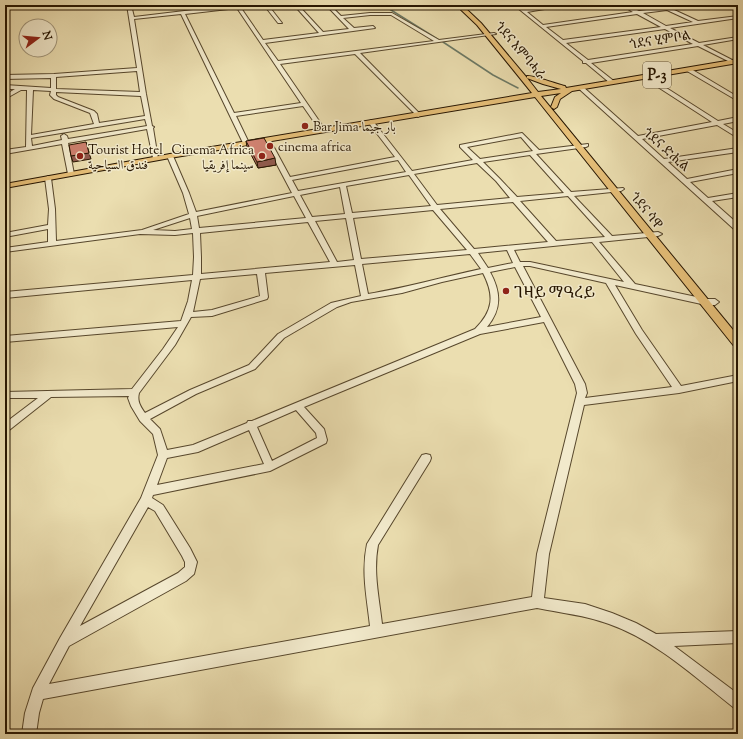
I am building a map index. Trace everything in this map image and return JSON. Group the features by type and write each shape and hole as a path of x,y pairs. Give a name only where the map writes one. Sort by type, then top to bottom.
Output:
{"main road":[{"name":"ጎደና እምባሓራ","path":"459,5 491,34"},
{"name":"ጎደና እምባሓራ","path":"465,5 540,94"},
{"name":"P-3","path":"5,186 156,158 512,98 736,63"},
{"path":"512,98 524,90 528,80 576,88"},
{"path":"512,98 534,99 550,106 560,95 576,88"},
{"name":"ጎደና ሳዋ","path":"540,94 710,302 738,343"},
{"name":"ጎደና ሳዋ","path":"710,302 738,330"}],"street":[{"path":"129,5 143,94 151,127 156,158"},
{"path":"132,18 254,5"},
{"path":"266,5 280,22"},
{"path":"296,5 322,34"},
{"path":"328,5 353,30"},
{"path":"516,5 585,62 612,82"},
{"path":"523,11 566,5"},
{"path":"623,5 665,28 736,63"},
{"path":"660,5 698,23"},
{"path":"542,26 695,5"},
{"path":"238,6 323,130"},
{"path":"183,13 234,115 246,143"},
{"path":"340,17 370,14 392,14 438,41"},
{"path":"562,42 738,17"},
{"path":"262,42 373,27"},
{"path":"277,63 491,34"},
{"name":"ጎደና ሂምቦል","path":"585,62 738,38"},
{"path":"357,52 418,115"},
{"path":"5,77 54,76 140,69"},
{"path":"689,70 738,99"},
{"path":"54,76 52,91 56,98 92,112 97,125"},
{"path":"646,77 738,136"},
{"path":"5,87 52,91 143,94"},
{"name":"ጎደና ድሒል","path":"576,88 637,138 738,228"},
{"path":"5,97 19,89"},
{"path":"29,148 30,89"},
{"path":"234,115 305,104"},
{"path":"28,137 148,117"},
{"path":"637,138 738,119"},
{"path":"371,122 412,173 436,208 486,271 494,292 494,302 492,315 478,331"},
{"path":"5,152 151,127"},
{"path":"63,132 71,174"},
{"path":"554,244 516,199 479,161 462,146 522,135 568,194 610,238"},
{"path":"267,140 335,264"},
{"path":"140,232 193,215 296,194 479,161 582,146"},
{"path":"662,161 738,150"},
{"path":"29,734 32,713 38,693 64,642 148,495 163,455 157,432 143,418 134,404 133,398 135,392 166,352 186,320 193,300 197,277 196,231 193,215 170,156"},
{"path":"288,178 400,158"},
{"path":"685,181 738,171"},
{"path":"48,178 52,244"},
{"path":"343,185 365,297"},
{"path":"5,250 140,232 175,233 617,189"},
{"path":"706,200 738,195"},
{"path":"5,235 52,226"},
{"path":"5,295 510,249 654,234"},
{"path":"594,240 632,286"},
{"path":"510,249 580,384 582,392 581,402 543,554 537,602"},
{"path":"143,418 193,392 252,367 281,336 334,306 365,297 402,291 441,280 517,264 530,264 710,302"},
{"path":"5,339 186,320 264,297 261,271"},
{"path":"609,281 639,332 679,390"},
{"path":"163,455 194,449 251,424 478,331 547,319"},
{"path":"581,402 679,390 738,378"},
{"path":"5,395 135,392"},
{"path":"5,428 48,395"},
{"path":"148,495 270,467 322,440 321,432 298,406"},
{"path":"251,424 270,467"},
{"path":"377,630 369,569 373,544 426,458"},
{"path":"64,642 135,604 182,577 190,570 191,562 159,508 148,495"},
{"path":"38,693 537,602 592,612 623,624 656,640 738,702"},
{"path":"656,640 738,636"}],"building":[{"name":"Cinema Africa سينما إفريقيا","path":"264,138 275,158 257,162 246,141"},
{"path":"86,142 89,153 71,156 69,145"}],"waterway":[{"path":"383,5 439,40"},
{"path":"443,42 493,75 518,88"}],"place":[{"name":"Bar Jima بار جيما","path":"305,126"},
{"name":"cinema africa","path":"270,146"},
{"name":"Tourist Hotel فندق السياحية","path":"80,156"},
{"name":"Cinema Africa سينما إفريقيا","path":"262,156"},
{"name":"ገዛይ ማዓረይ","path":"506,291"}]}
